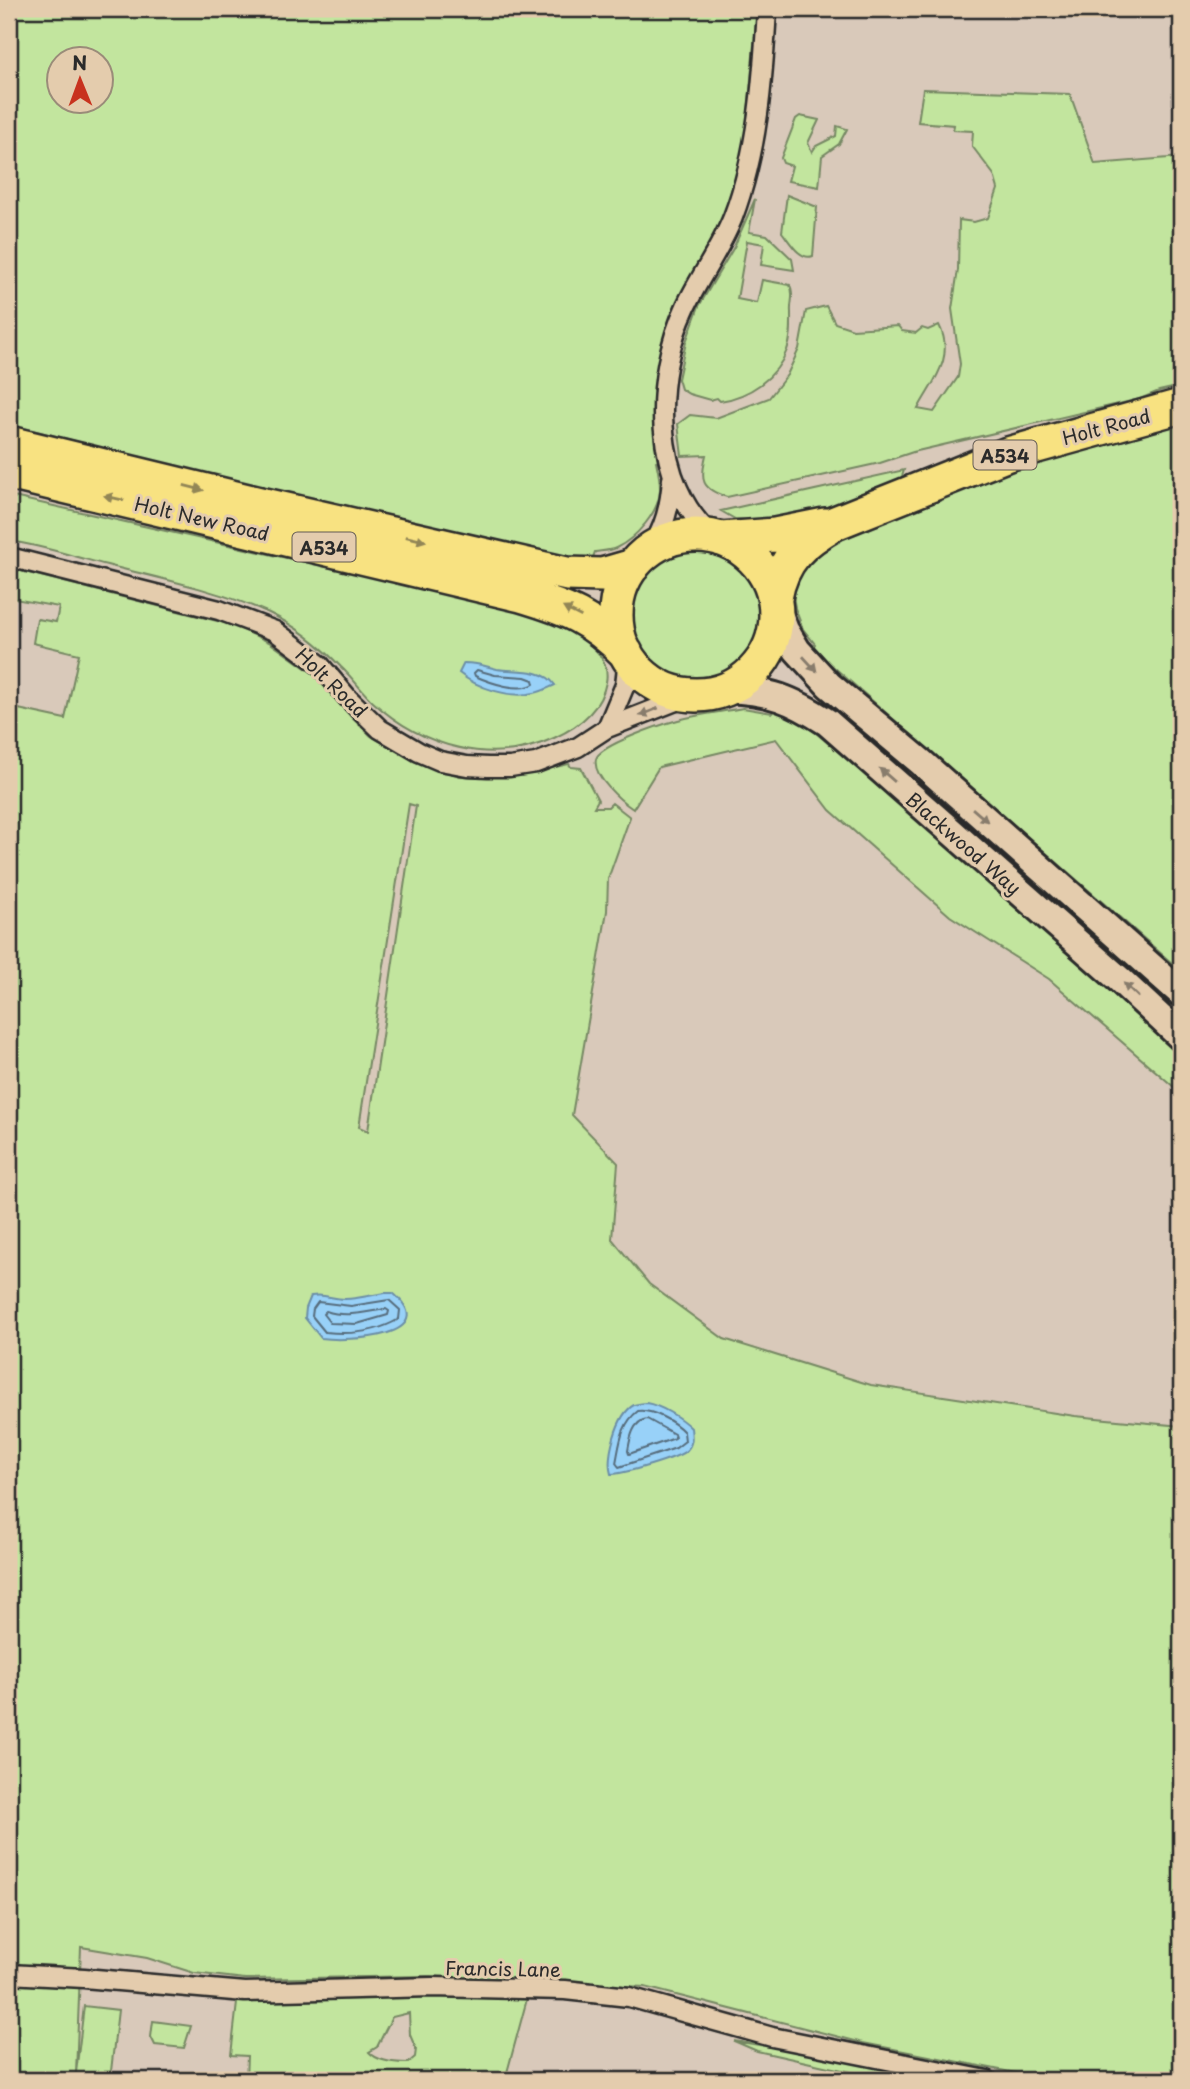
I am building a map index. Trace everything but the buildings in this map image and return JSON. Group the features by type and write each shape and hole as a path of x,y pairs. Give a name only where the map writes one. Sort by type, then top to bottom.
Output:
{"highway":[{"name":"Holt Road","path":"775,602 780,578 793,554 811,537 835,523 1008,454 1181,407"},
{"name":"Holt New Road","path":"9,443 566,574 602,575 641,558"},
{"name":"Holt New Road","path":"9,473 562,607 596,626 627,655"},
{"name":"Holt Road","path":"718,538 775,535 835,523"},
{"path":"696,535 718,538 739,547 751,556 763,571 775,602 776,627 763,660 748,677 709,695 691,695 665,689 649,680 627,655 618,632 616,609 621,587 641,558 673,539 696,535"}],"street":[{"path":"718,538 702,527 688,509 673,475 663,422 666,368 685,306 732,219 753,152 765,48 766,9"},
{"path":"641,558 664,526 669,510 673,475"},
{"name":"Holt Road","path":"9,557 219,610 275,631 320,665 348,698 380,729 440,761 467,766 510,767 536,763 578,747 607,728 691,695"},
{"name":"Blackwood Way","path":"775,602 785,630 797,650 829,685 921,762 1181,993"},
{"path":"607,728 625,685 627,655"},
{"name":"Blackwood Way","path":"727,689 783,696 827,722 1120,979 1181,1037"},
{"name":"Francis Lane","path":"9,1974 245,1992 432,1987 565,1990 629,1997 772,2037 987,2080"}],"green space":[{"path":"9,9 757,9 745,149 728,219 684,288 669,326 660,360 662,460 656,461 660,482 659,497 652,515 631,538 616,548 595,552 592,560 574,560 169,465 9,424"},
{"path":"923,89 1070,94 1095,164 1181,157 1181,386 1140,399 913,452 880,463 727,497 712,491 703,477 706,455 682,456 678,424 690,415 716,418 769,398 787,375 799,349 806,311 826,306 835,323 853,329 898,326 902,331 916,333 922,328 928,330 939,325 944,337 944,359 918,409 934,412 958,377 960,364 952,309 958,270 959,220 974,222 988,218 998,189 994,175 972,146 973,131 953,130 954,125 918,122"},
{"path":"800,116 819,120 808,143 812,152 816,146 836,136 837,126 847,129 839,144 822,156 819,187 788,181 792,166 783,163 781,158 796,119"},
{"path":"787,195 817,207 813,256 800,253 782,232"},
{"path":"755,199 749,232 767,235 792,259 794,270 761,265 764,244 747,241 737,299 757,303 762,280 790,285 790,341 776,369 760,384 731,399 710,400 681,389 678,379 686,342 699,306 734,247"},
{"path":"1181,421 1181,971 812,648 815,644 803,629 792,590 809,557 839,538 1025,456"},
{"path":"904,470 900,483 839,509 754,520 735,519 721,511"},
{"path":"9,496 520,610 562,627 590,645 600,655 606,668 603,692 594,709 580,723 554,738 530,747 482,751 435,741 392,718 317,644 269,613 189,586 46,548 9,541"},
{"path":"696,548 722,554 744,568 758,590 764,616 758,642 744,664 722,678 696,684 670,678 648,664 634,642 628,616 634,590 648,568 670,554"},
{"path":"9,568 233,625 269,642 314,674 371,736 416,762 460,776 510,777 569,764 571,767 581,768 598,800 594,807 608,807 612,803 630,817 608,879 607,911 572,1115 618,1163 612,1239 649,1284 724,1339 871,1385 1075,1416 1181,1426 1181,2080 1051,2080 863,2043 645,1987 427,1976 245,1979 194,1973 147,1958 81,1947 76,2073 84,2006 118,2010 110,2080 76,2077 76,2080 9,2080 9,707 65,719 79,654 33,643 37,619 56,622 59,607 9,598","holes":["409,804 416,806 368,1131 359,1127"]},
{"path":"743,708 772,713 774,708 792,715 998,888 1181,1056 1181,1093 1049,979 950,916 830,810 776,739 659,767 633,809 615,794 598,773 596,759 600,753 619,742 678,720"},
{"path":"443,1993 522,1996 527,1999 505,2080 246,2080 247,2056 231,2055 237,2003 244,1999","holes":["409,2013 410,2035 416,2049 415,2057 408,2063 382,2060 369,2052 377,2047 392,2017"]},
{"path":"153,2021 191,2026 184,2048 155,2045 151,2037"},
{"path":"734,2041 961,2080 887,2080 757,2051"}],"water":[{"path":"464,663 528,671 543,675 555,685 539,692 515,695 495,691 459,673"},
{"path":"393,1293 406,1308 407,1319 400,1328 386,1334 351,1339 321,1338 305,1318 311,1296 350,1299"},
{"path":"646,1403 670,1412 691,1428 690,1445 682,1453 663,1461 611,1474 610,1457 618,1426 634,1405"}]}
